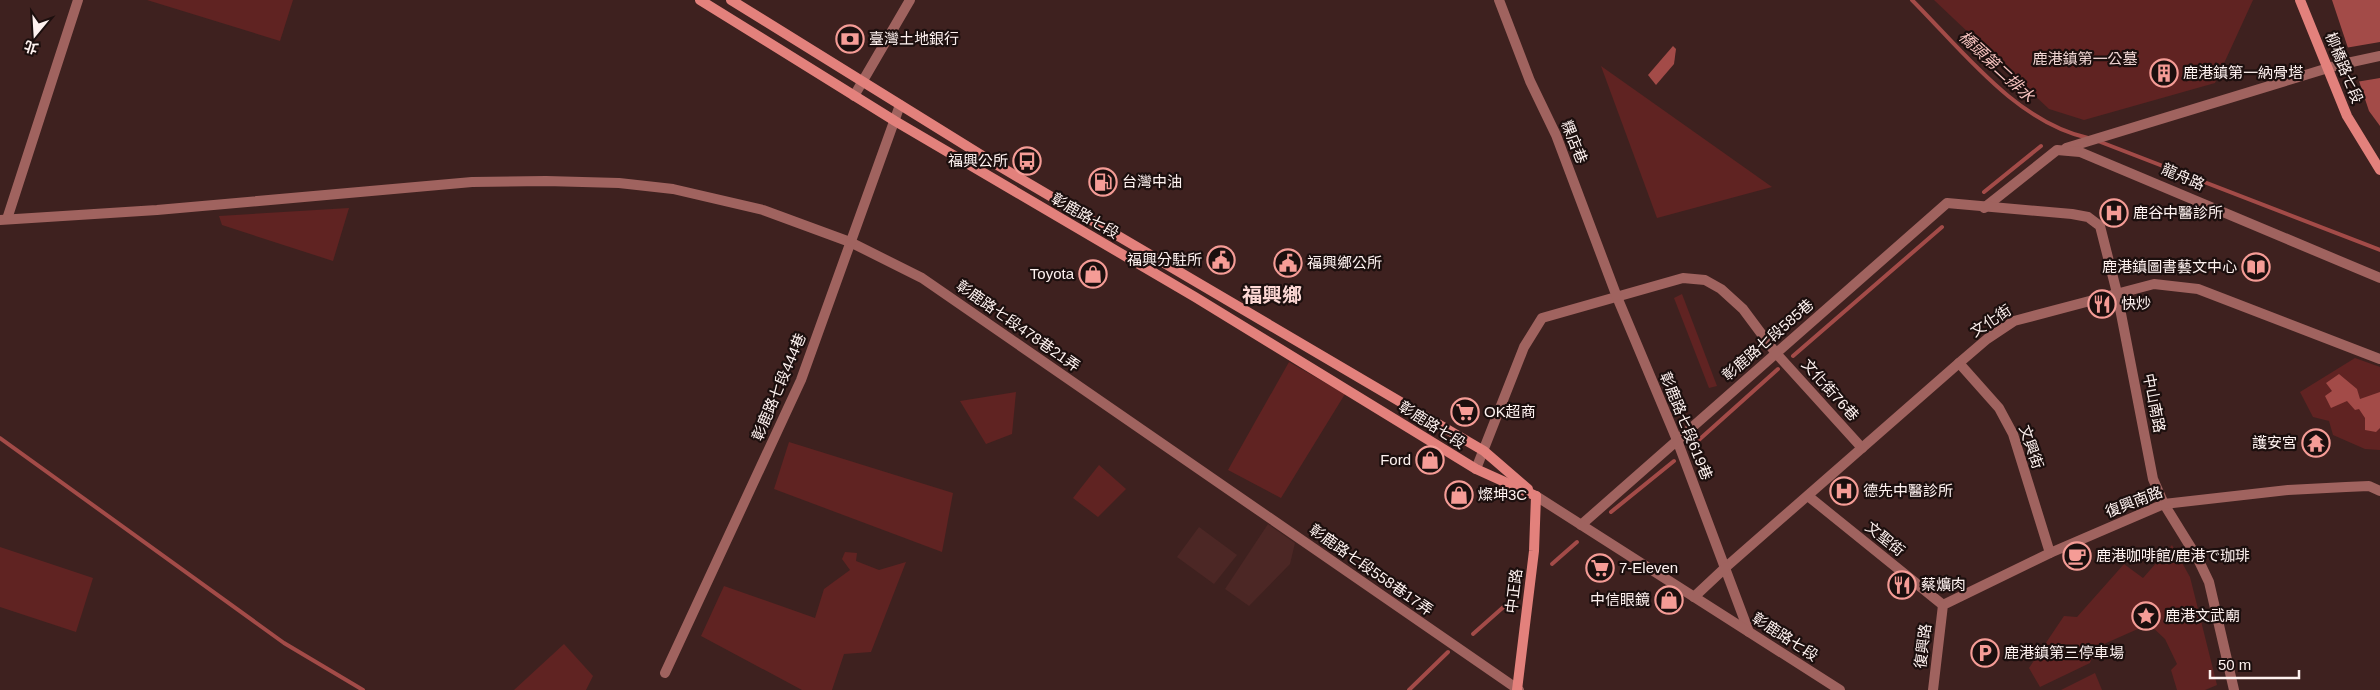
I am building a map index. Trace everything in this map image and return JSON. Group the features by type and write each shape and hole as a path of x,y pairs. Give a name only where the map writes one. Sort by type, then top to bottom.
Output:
{"main road":[{"name":"彰鹿路七段","path":"700,0 895,121 1211,307 1476,469 1536,496"},
{"name":"彰鹿路七段","path":"731,0 863,83 1082,216 1230,300 1484,451 1536,496"},
{"name":"柳橋路七段","path":"2300,0 2333,66 2347,116 2380,170"},
{"name":"中正路","path":"1518,690 1534,552 1536,496"}],"street":[{"path":"3,220 78,0"},
{"path":"854,96 910,0"},
{"name":"粿店巷","path":"1499,0 1530,81 1556,135 1617,298"},
{"path":"1984,208 2058,150 2333,66 2380,56"},
{"name":"彰鹿路七段444巷","path":"665,673 801,380 900,105"},
{"name":"龍舟路","path":"2058,150 2080,152 2095,156 2380,278"},
{"name":"彰鹿路七段478巷21弄","path":"3,220 157,210 472,182 546,181 619,183 672,189 763,210 850,242 904,267 1208,476"},
{"name":"彰鹿路七段585巷","path":"1581,525 1775,352 1947,203 1984,208"},
{"name":"中山南路","path":"1984,208 2072,214 2088,217 2100,226 2117,293 2153,479 2164,504 2198,559 2209,582 2234,690"},
{"name":"文化街76巷","path":"1476,469 1524,347 1542,318 1683,278 1705,280 1721,290 1743,309 1775,352 1862,448"},
{"name":"文化街","path":"1694,597 1959,363 2014,321 2154,284 2198,289 2380,359"},
{"name":"彰鹿路七段619巷","path":"1617,298 1678,440 1749,632"},
{"name":"文興街","path":"1959,363 1999,408 2012,434 2050,554"},
{"name":"彰鹿路七段558巷17弄","path":"1208,476 1518,690"},
{"name":"復興南路","path":"1943,605 2050,554 2164,504 2336,487 2369,486 2380,491"},
{"name":"彰鹿路七段","path":"1536,496 1840,690"},
{"name":"文聖街","path":"1808,496 1943,605"},
{"name":"復興路","path":"1932,690 1943,605"}],"shaded area":[{"path":"2332,0 2380,0 2380,126 2369,111"},
{"path":"1673,46 1676,49 1674,64 1656,85 1648,75"},
{"path":"2339,374 2357,389 2360,399 2380,392 2380,428 2376,432 2365,430 2365,418 2359,409 2355,410 2347,401 2331,408 2325,396 2332,391 2326,383"},
{"path":"1268,524 1295,543 1290,564 1249,606 1225,589"},
{"path":"1199,527 1237,555 1214,584 1177,557"}],"green space":[{"path":"147,0 293,0 280,41"},
{"name":"鹿港鎮第一公墓","path":"1934,0 2253,0 2215,83 2084,120 2049,109"},
{"path":"1601,66 1772,187 1657,218"},
{"path":"349,208 333,261 222,225 219,216"},
{"path":"1682,294 1717,386 1709,388 1674,298"},
{"path":"2355,358 2380,367 2380,450 2365,449 2333,435 2329,421 2313,417 2300,392"},
{"path":"1289,362 1345,394 1281,498 1228,470"},
{"path":"1016,392 1012,434 986,444 960,401"},
{"path":"789,442 953,493 942,552 774,489"},
{"path":"1099,465 1126,489 1098,517 1073,498"},
{"name":"鹿港文武廟","path":"2172,545 2190,577 2217,685 2205,690 2177,690 2171,670 2177,664 2165,639 2149,624 2095,648 2090,663 2040,687 2029,668 2064,616 2077,617 2124,564 2143,578"},
{"path":"0,547 93,578 76,632 0,607"},
{"path":"845,552 857,553 856,561 879,570 906,562 871,652 844,654 832,690 802,690 701,636 724,586 815,618 824,589 850,570 842,559"},
{"path":"564,644 593,676 586,690 514,690"},
{"path":"2095,673 2102,690 2061,690"}],"pier":[{"path":"2380,42 2380,78 2356,82 2345,48"}],"waterway":[{"name":"橋頭第二排水","path":"1912,0 1992,82 2014,100 2037,117 2062,130 2088,138"},
{"path":"2098,141 2380,250"},
{"path":"1984,192 2041,146"},
{"path":"1793,356 1942,227"},
{"path":"1691,447 1778,369"},
{"path":"0,438 284,643 363,690"},
{"path":"1611,512 1674,461"},
{"path":"1552,564 1577,542"},
{"path":"1473,634 1508,603"},
{"path":"1409,690 1448,652"}],"place":[{"name":"臺灣土地銀行","path":"850,39"},
{"name":"鹿港鎮第一納骨塔","path":"2164,73"},
{"name":"福興公所","path":"1027,161"},
{"name":"台灣中油","path":"1103,182"},
{"name":"鹿谷中醫診所","path":"2114,213"},
{"name":"福興分駐所","path":"1221,260"},
{"name":"福興鄉公所","path":"1288,263"},
{"name":"鹿港鎮圖書藝文中心","path":"2256,267"},
{"name":"Toyota","path":"1093,274"},
{"name":"快炒","path":"2102,304"},
{"name":"OK超商","path":"1465,412"},
{"name":"護安宮","path":"2316,443"},
{"name":"Ford","path":"1430,460"},
{"name":"德先中醫診所","path":"1844,491"},
{"name":"燦坤3C","path":"1459,495"},
{"name":"鹿港咖啡館/鹿港で珈琲","path":"2077,556"},
{"name":"7-Eleven","path":"1600,568"},
{"name":"蔡爌肉","path":"1902,585"},
{"name":"中信眼鏡","path":"1669,600"},
{"name":"鹿港文武廟","path":"2146,616"},
{"name":"鹿港鎮第三停車場","path":"1985,653"}],"district":[{"name":"福興鄉","path":"1272,295"}]}
